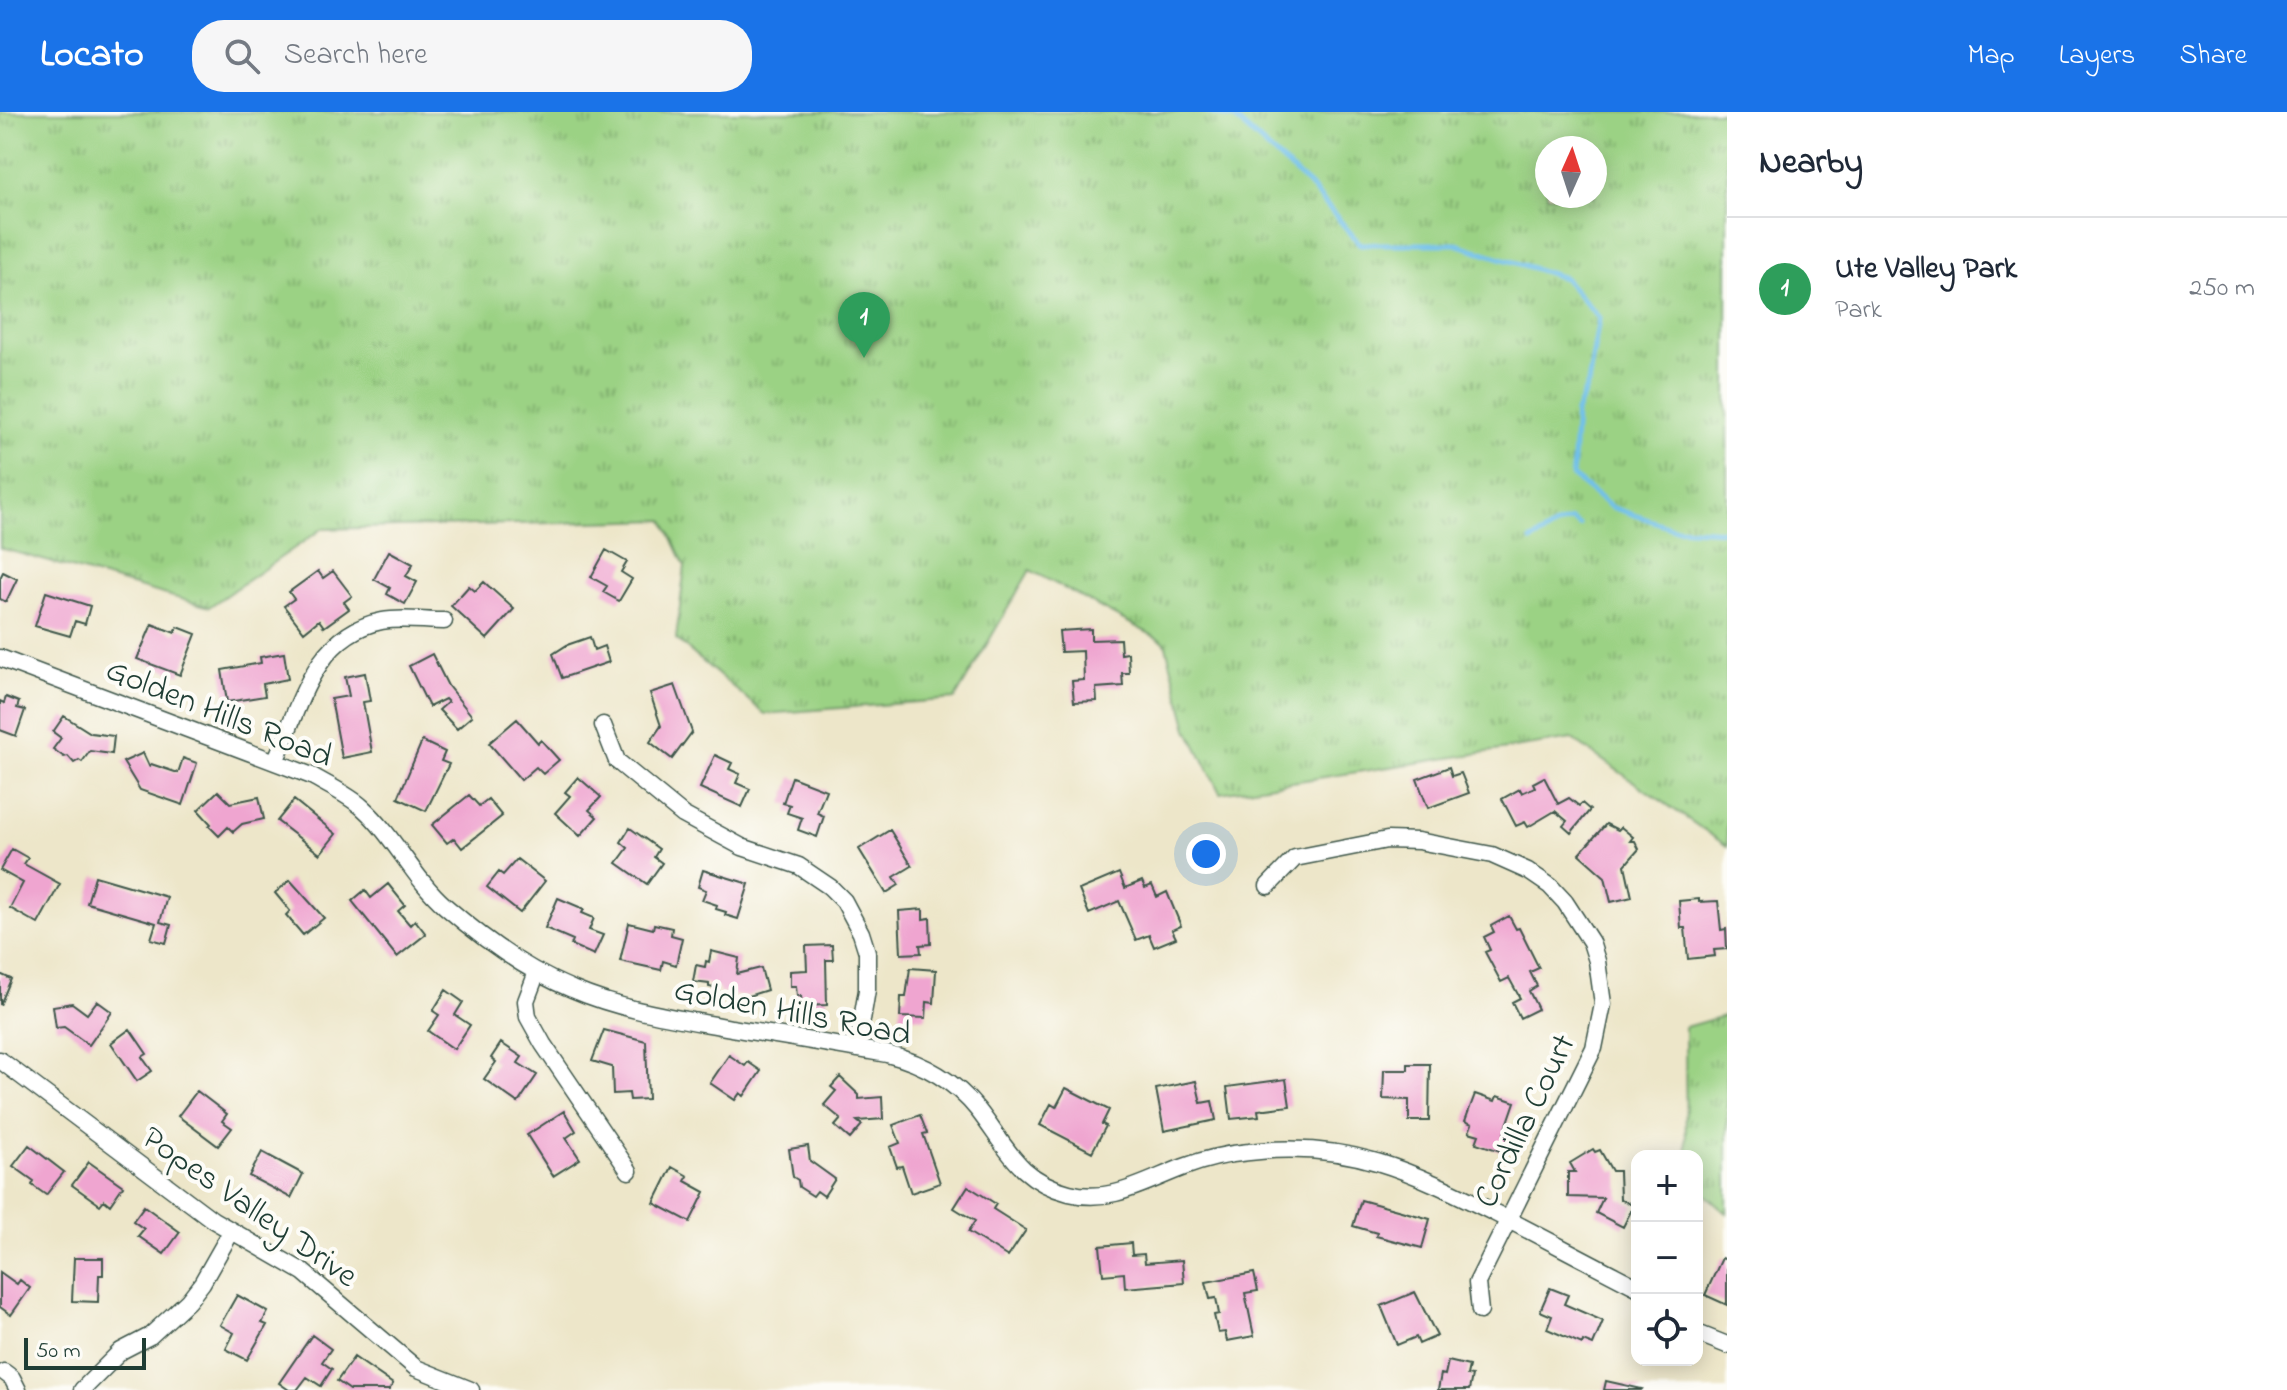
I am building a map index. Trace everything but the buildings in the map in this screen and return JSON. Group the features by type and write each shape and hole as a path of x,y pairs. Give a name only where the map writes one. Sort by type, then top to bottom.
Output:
{"street":[{"path":"275,762 314,670 333,645 363,627 381,621 444,621"},
{"name":"Golden Hills Road","path":"0,658 312,776 361,806 444,905 513,958 571,989 627,1008 857,1049 922,1064 944,1078 977,1110 1017,1165 1042,1184 1074,1195 1123,1193 1183,1167 1222,1156 1276,1149 1330,1151 1385,1162 1432,1181 1631,1284"},
{"path":"603,725 617,761 683,815 742,847 799,866 830,887 844,901 861,933 868,961 867,990 857,1049"},
{"name":"Cordilla Court","path":"1268,886 1295,858 1404,839 1492,855 1511,863 1550,886 1579,921 1591,942 1603,1004 1601,1026 1585,1069 1477,1283 1480,1311"},
{"path":"537,972 526,1001 528,1017 629,1171"},
{"name":"Popes Valley Drive","path":"0,1060 231,1232 303,1272 416,1368 471,1390"},
{"path":"82,1390 121,1351 150,1336 188,1301 231,1232"},
{"path":"1703,1335 1727,1345"},
{"path":"4,1372 12,1378 18,1390"}],"green space":[{"path":"0,112 1727,112 1727,846 1572,739 1220,793 1188,729 1165,642 1030,570 955,699 765,714 676,639 685,566 664,520 322,529 209,607 0,548"},
{"path":"1727,1015 1727,1213 1703,1192 1703,1150 1686,1150 1685,1027"}],"waterway":[{"path":"1207,112 1234,118 1309,185 1360,244 1456,244 1564,278 1599,318 1588,384 1576,412 1572,476 1611,507 1673,528 1727,531"},
{"path":"1531,541 1559,524 1571,520 1579,525"}],"place":[{"name":"Ute Valley Park","path":"864,358"}]}
